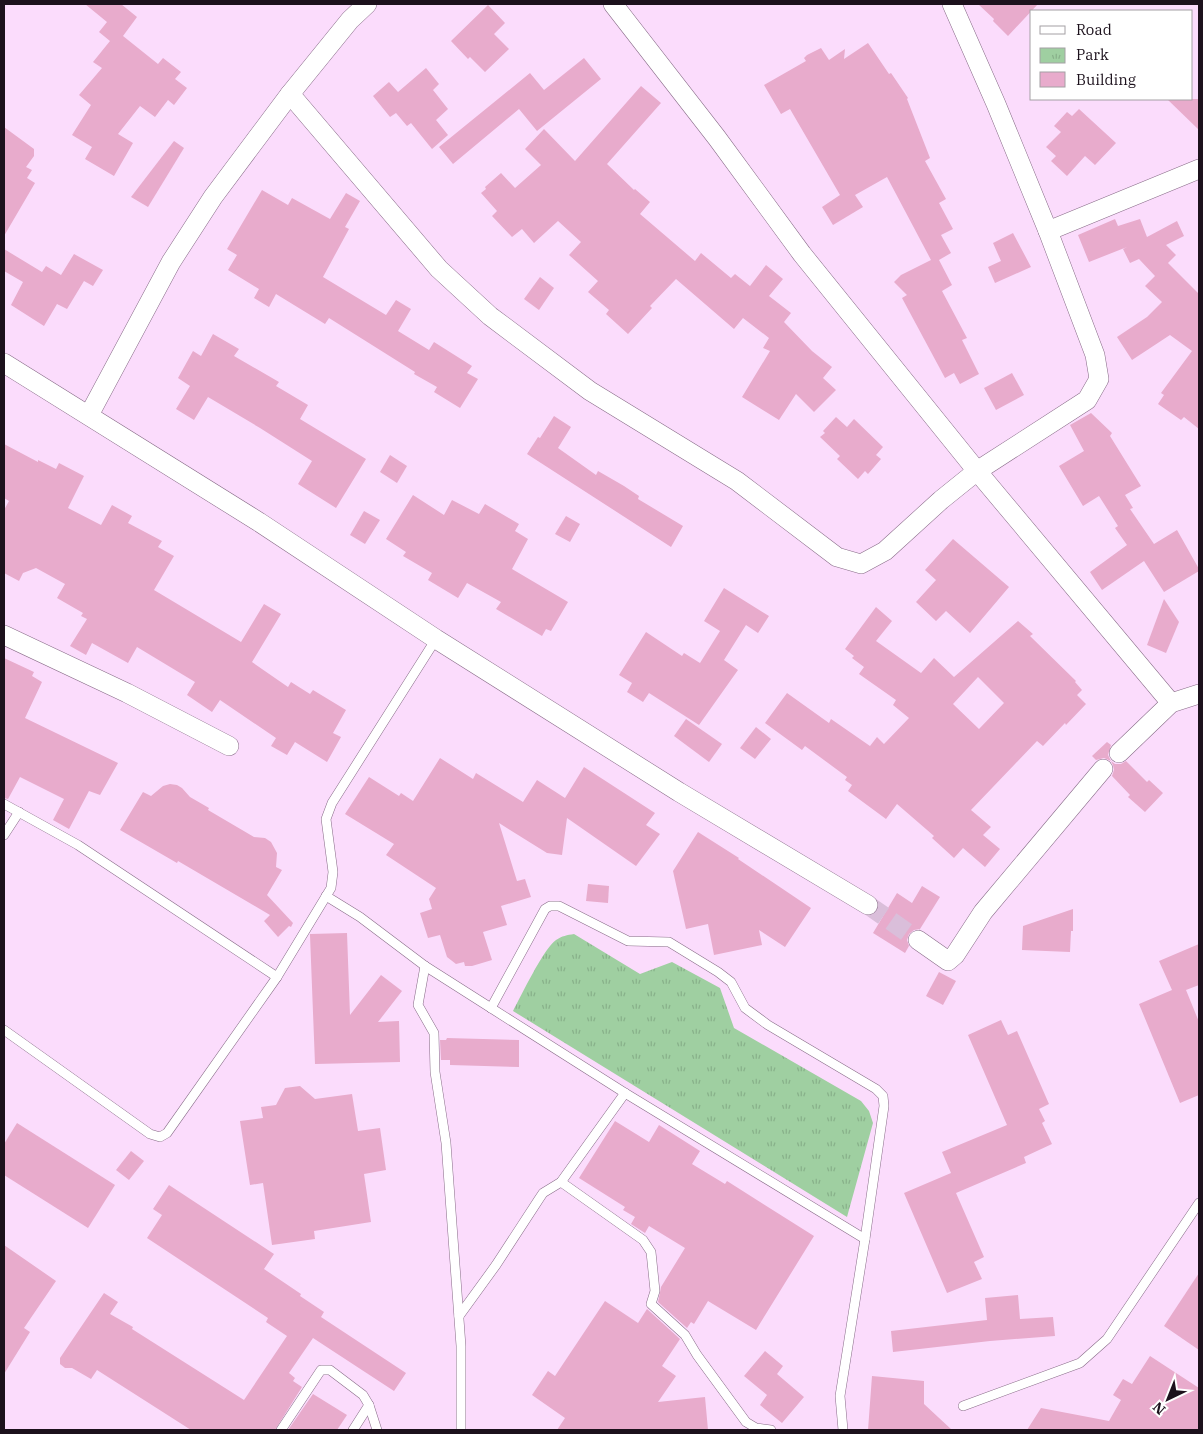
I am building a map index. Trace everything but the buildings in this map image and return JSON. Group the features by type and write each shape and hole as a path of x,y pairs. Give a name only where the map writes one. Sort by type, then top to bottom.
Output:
{"street":[{"path":"89,415 171,262 213,197 290,94 350,20 367,4"},
{"path":"613,4 802,254 977,471 1171,703"},
{"path":"290,94 439,268 490,316 590,390 737,481 837,557 861,564 886,551 941,500 977,471 1087,400 1098,379 1095,354 1048,231 996,104 952,4"},
{"path":"1048,231 1199,169"},
{"path":"4,363 259,522 436,639 680,792 868,905"},
{"path":"4,634 127,693 229,746"},
{"path":"1120,753 1171,703 1199,694"},
{"path":"918,940 948,961 955,955 982,912 1103,769"}],"lane":[{"path":"4,1030 150,1134 160,1137 167,1133 277,977 326,896 333,881 326,819 332,803 436,639"},
{"path":"4,804 78,845 277,977"},
{"path":"4,835 19,812"},
{"path":"326,896 360,917 425,966 625,1093 865,1239"},
{"path":"491,1008 545,909 550,906 559,906 628,941 669,942 718,972 730,982 745,1008 768,1025 876,1089 883,1096 884,1106 865,1239 840,1396 843,1430"},
{"path":"425,966 418,1005 434,1033 434,1072 446,1143 461,1346 460,1430"},
{"path":"459,1316 539,1199 543,1194 561,1182 625,1093"},
{"path":"561,1182 643,1240 651,1252 655,1291 651,1304 685,1335 697,1355 746,1422 756,1428 771,1430"},
{"path":"963,1406 1080,1363 1107,1338 1199,1203"},
{"path":"281,1430 322,1370 330,1370 363,1395 369,1405 377,1430"},
{"path":"353,1430 369,1405"}],"green space":[{"path":"574,934 640,974 672,962 720,988 734,1028 861,1101 869,1111 873,1123 847,1217 513,1011 545,952 556,940"}],"tunnel":[{"path":"868,905 918,940"}]}
